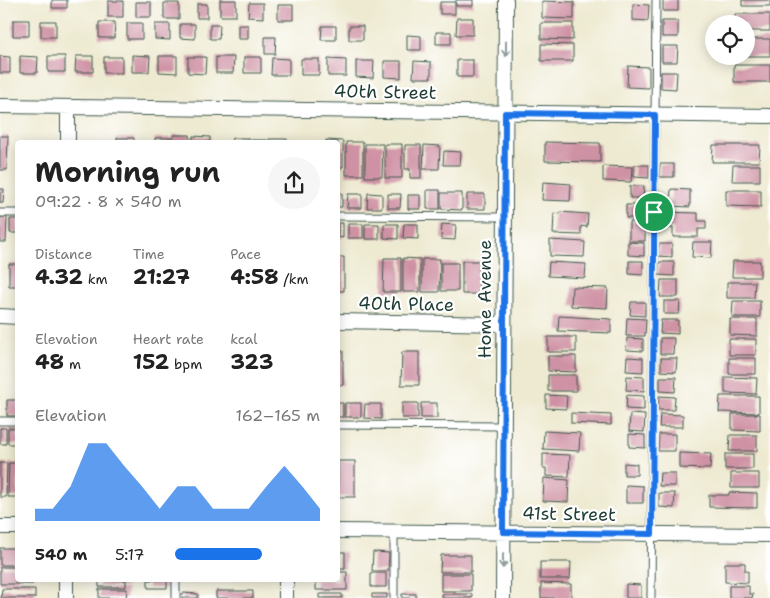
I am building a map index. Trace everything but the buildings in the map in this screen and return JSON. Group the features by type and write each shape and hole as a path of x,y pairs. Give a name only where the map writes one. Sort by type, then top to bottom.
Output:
{"street":[{"name":"Home Avenue","path":"503,598 506,0"},
{"name":"40th Street","path":"0,106 770,116"},
{"path":"68,107 68,140"},
{"path":"0,316 15,316"},
{"name":"40th Place","path":"340,321 504,324"},
{"path":"0,527 15,527"},
{"name":"41st Street","path":"340,531 770,535"},
{"path":"66,582 66,598"},
{"path":"286,582 286,598"}],"lane":[{"path":"651,598 656,0"},
{"path":"0,213 15,213"},
{"path":"340,216 505,217"},
{"path":"0,421 15,421"},
{"path":"340,424 504,426"},
{"path":"394,531 394,598"},
{"path":"176,582 176,598"}],"route":[{"path":"505,113 655,115 654,212 652,534 503,532 505,113"}]}
